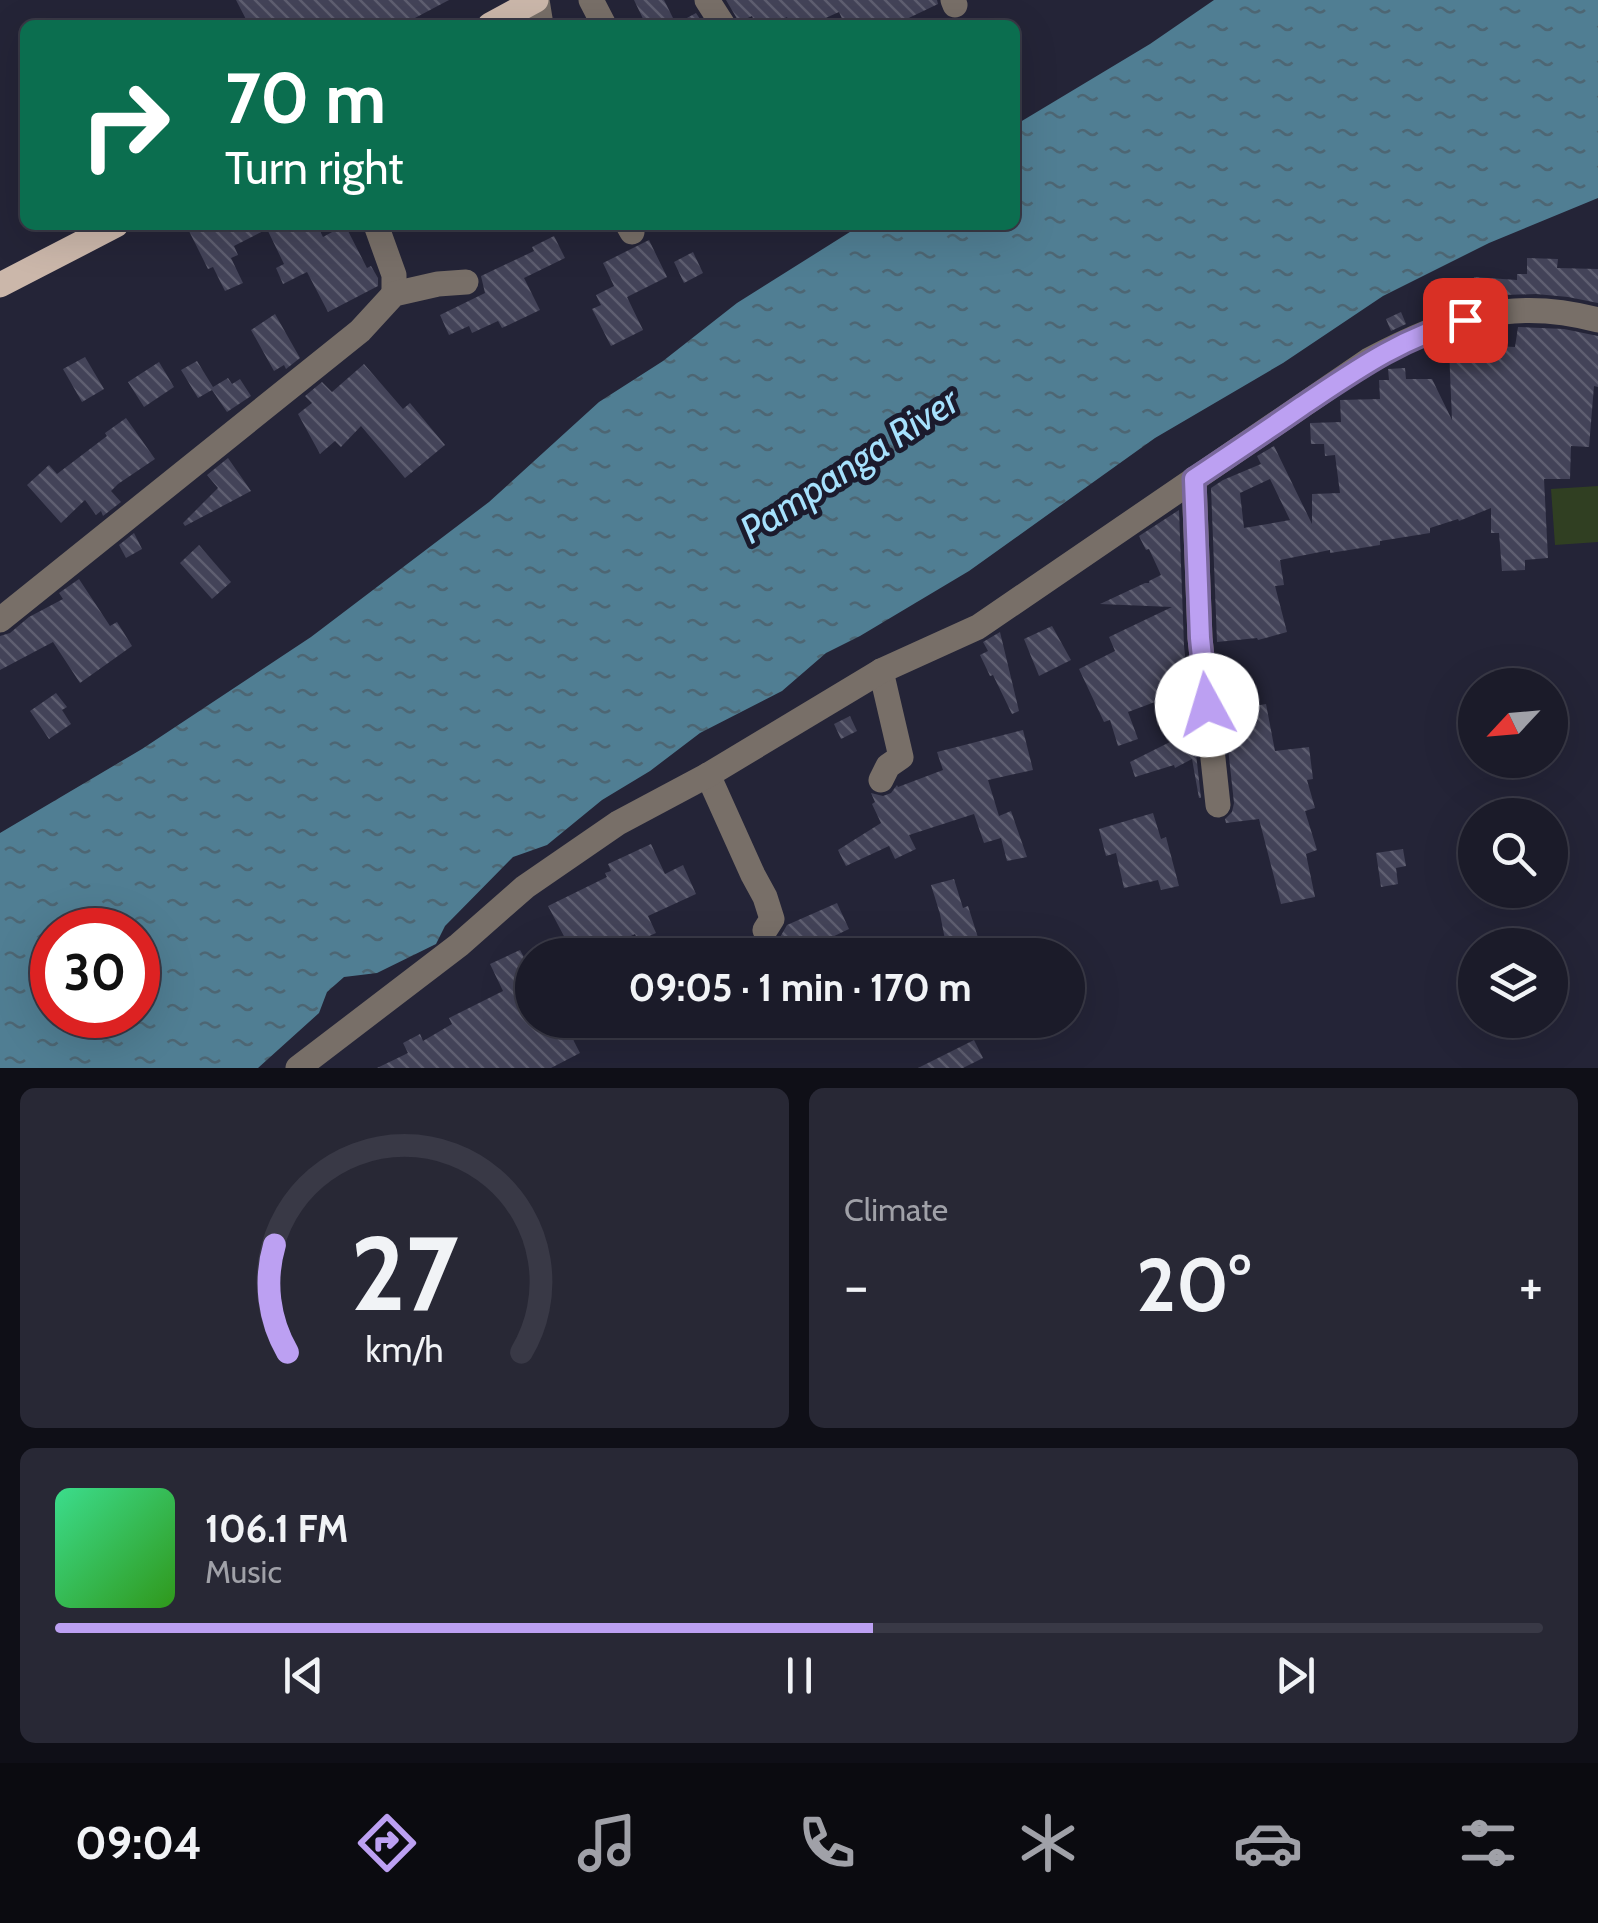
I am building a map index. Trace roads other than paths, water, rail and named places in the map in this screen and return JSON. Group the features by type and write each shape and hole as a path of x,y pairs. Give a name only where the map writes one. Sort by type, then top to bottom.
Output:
{"main road":[{"path":"499,20 537,0"},
{"path":"0,286 106,230"}],"street":[{"path":"378,230 394,275 394,294"},
{"path":"0,620 360,332 394,294 466,282"},
{"path":"298,1068 459,945 525,886 618,823 708,775 881,672 978,627 1369,360 1438,328 1492,312 1528,308 1598,320"},
{"path":"1194,479 1200,638 1218,805"},
{"path":"881,672 901,757 888,766 881,780"},
{"path":"708,775 765,897 772,918 766,930"}],"water":[{"name":"Pampanga River","path":"1214,0 1598,0 1598,198 1489,243 1383,296 1283,363 1155,438 969,571 826,653 782,691 700,733 650,771 602,800 547,845 513,857 445,926 436,944 377,973 344,977 327,992 319,1013 258,1068 0,1068 0,833 142,749 311,637 489,502 599,402 663,361 737,303 853,230 1020,230 1020,122 1150,44"}]}
